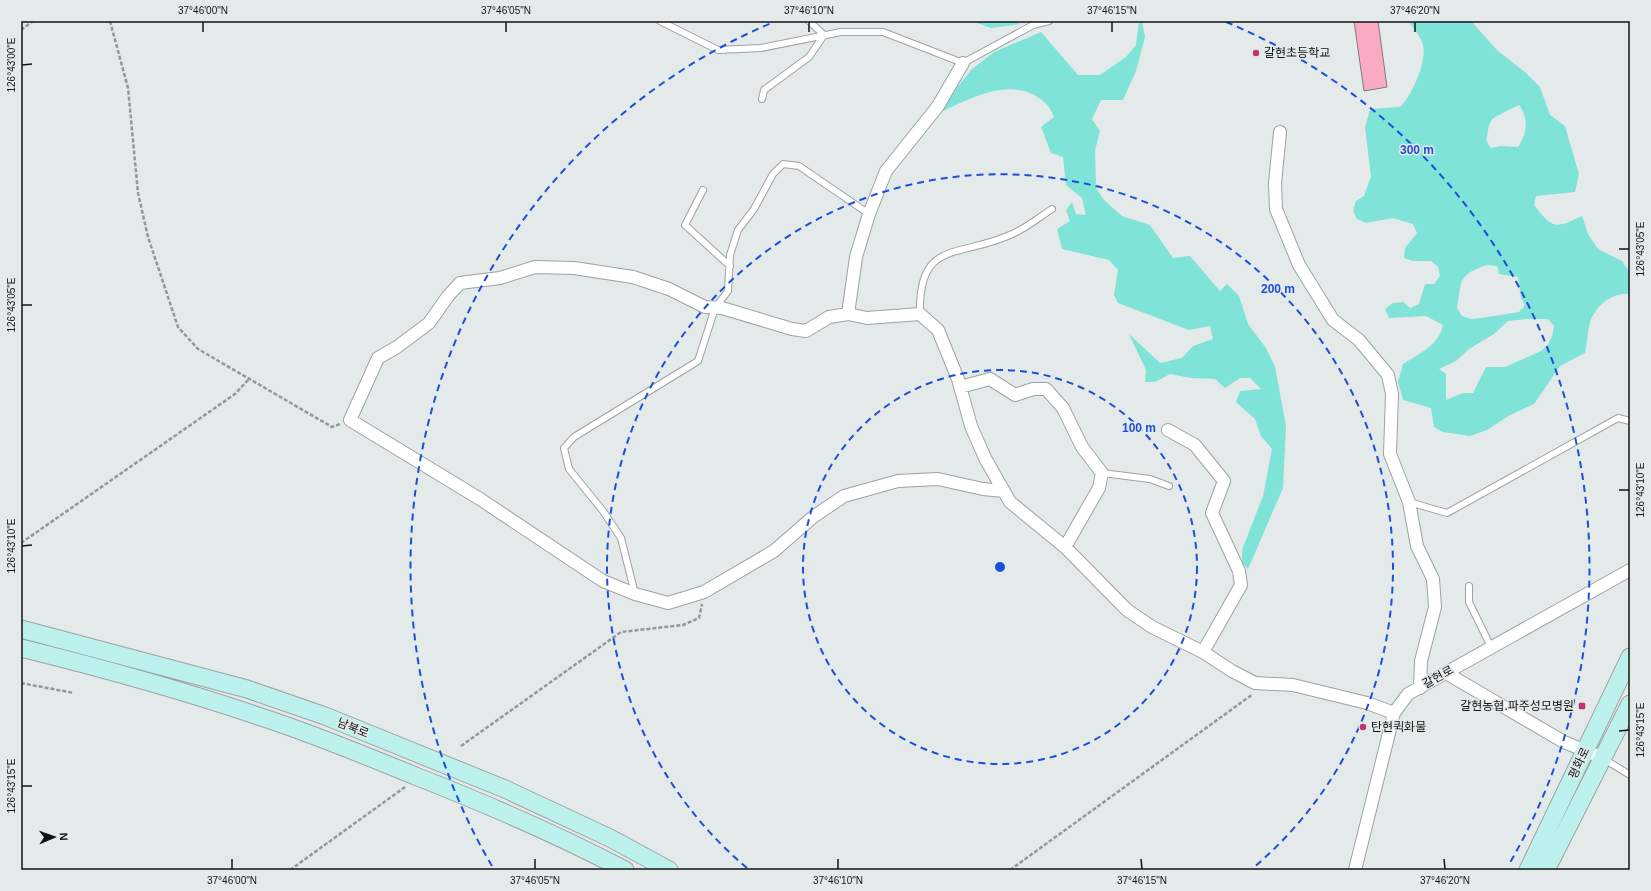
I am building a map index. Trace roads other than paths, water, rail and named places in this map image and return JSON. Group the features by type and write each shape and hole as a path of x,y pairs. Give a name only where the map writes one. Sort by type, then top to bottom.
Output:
{"main road":[{"name":"남북로","path":"21,629 247,689 325,716 505,789 610,838 669,870"},
{"name":"남북로","path":"21,648 183,692 327,740 510,814 625,870"},
{"name":"평화로","path":"1528,870 1630,658"},
{"name":"평화로","path":"1546,870 1630,704"}],"street":[{"path":"848,314 856,256 869,214 886,171 938,106 963,63"},
{"path":"1280,132 1275,183 1276,209 1299,265 1333,320 1359,340 1388,375 1392,394 1390,454 1409,502 1417,546 1433,579 1435,607 1421,661 1420,688"},
{"path":"1004,492 938,479 898,481 844,496 813,517 774,551 704,592 668,603 635,594 603,581 480,499 350,420 378,358 397,347 429,323 448,296 460,283 500,278 535,267 574,268 633,277 669,288 705,307 715,308 806,331 829,317 848,314 867,318 920,314 938,330 960,387 971,426 985,458 1010,502 1065,547 1128,610 1152,627 1203,652 1232,671 1255,683 1293,685 1367,703 1394,713"},
{"path":"960,387 990,379 1015,395 1033,389 1046,389 1063,408 1082,447 1102,473 1099,488 1065,547"},
{"path":"1168,430 1195,445 1224,481 1212,514 1239,571 1240,585 1203,652"},
{"name":"갈현로","path":"1355,870 1394,713 1408,694 1630,570"},
{"path":"1446,673 1564,742 1603,758"}],"lane":[{"path":"660,21 718,50 762,48 841,32 883,32 963,63 1033,26 1048,21"},
{"path":"809,21 824,35"},
{"path":"762,99 764,90 808,57 824,35"},
{"path":"635,594 621,538 603,511 569,469 564,448 574,437 698,361 715,308 728,292 730,255 738,230 754,209 773,174 782,164 799,166 869,214"},
{"path":"703,190 685,225 730,266"},
{"path":"920,314 922,280 934,260 948,254 1010,235 1052,210"},
{"path":"1409,502 1447,513 1618,418 1630,421"},
{"path":"1102,473 1150,479 1169,486"},
{"path":"1469,586 1469,602 1491,647"},
{"path":"1603,758 1630,775"}],"place":[{"name":"갈현초등학교","path":"1256,53"},
{"name":"갈현농협.파주성모병원","path":"1582,706"},
{"name":"탄현퀵화물","path":"1363,727"}]}
